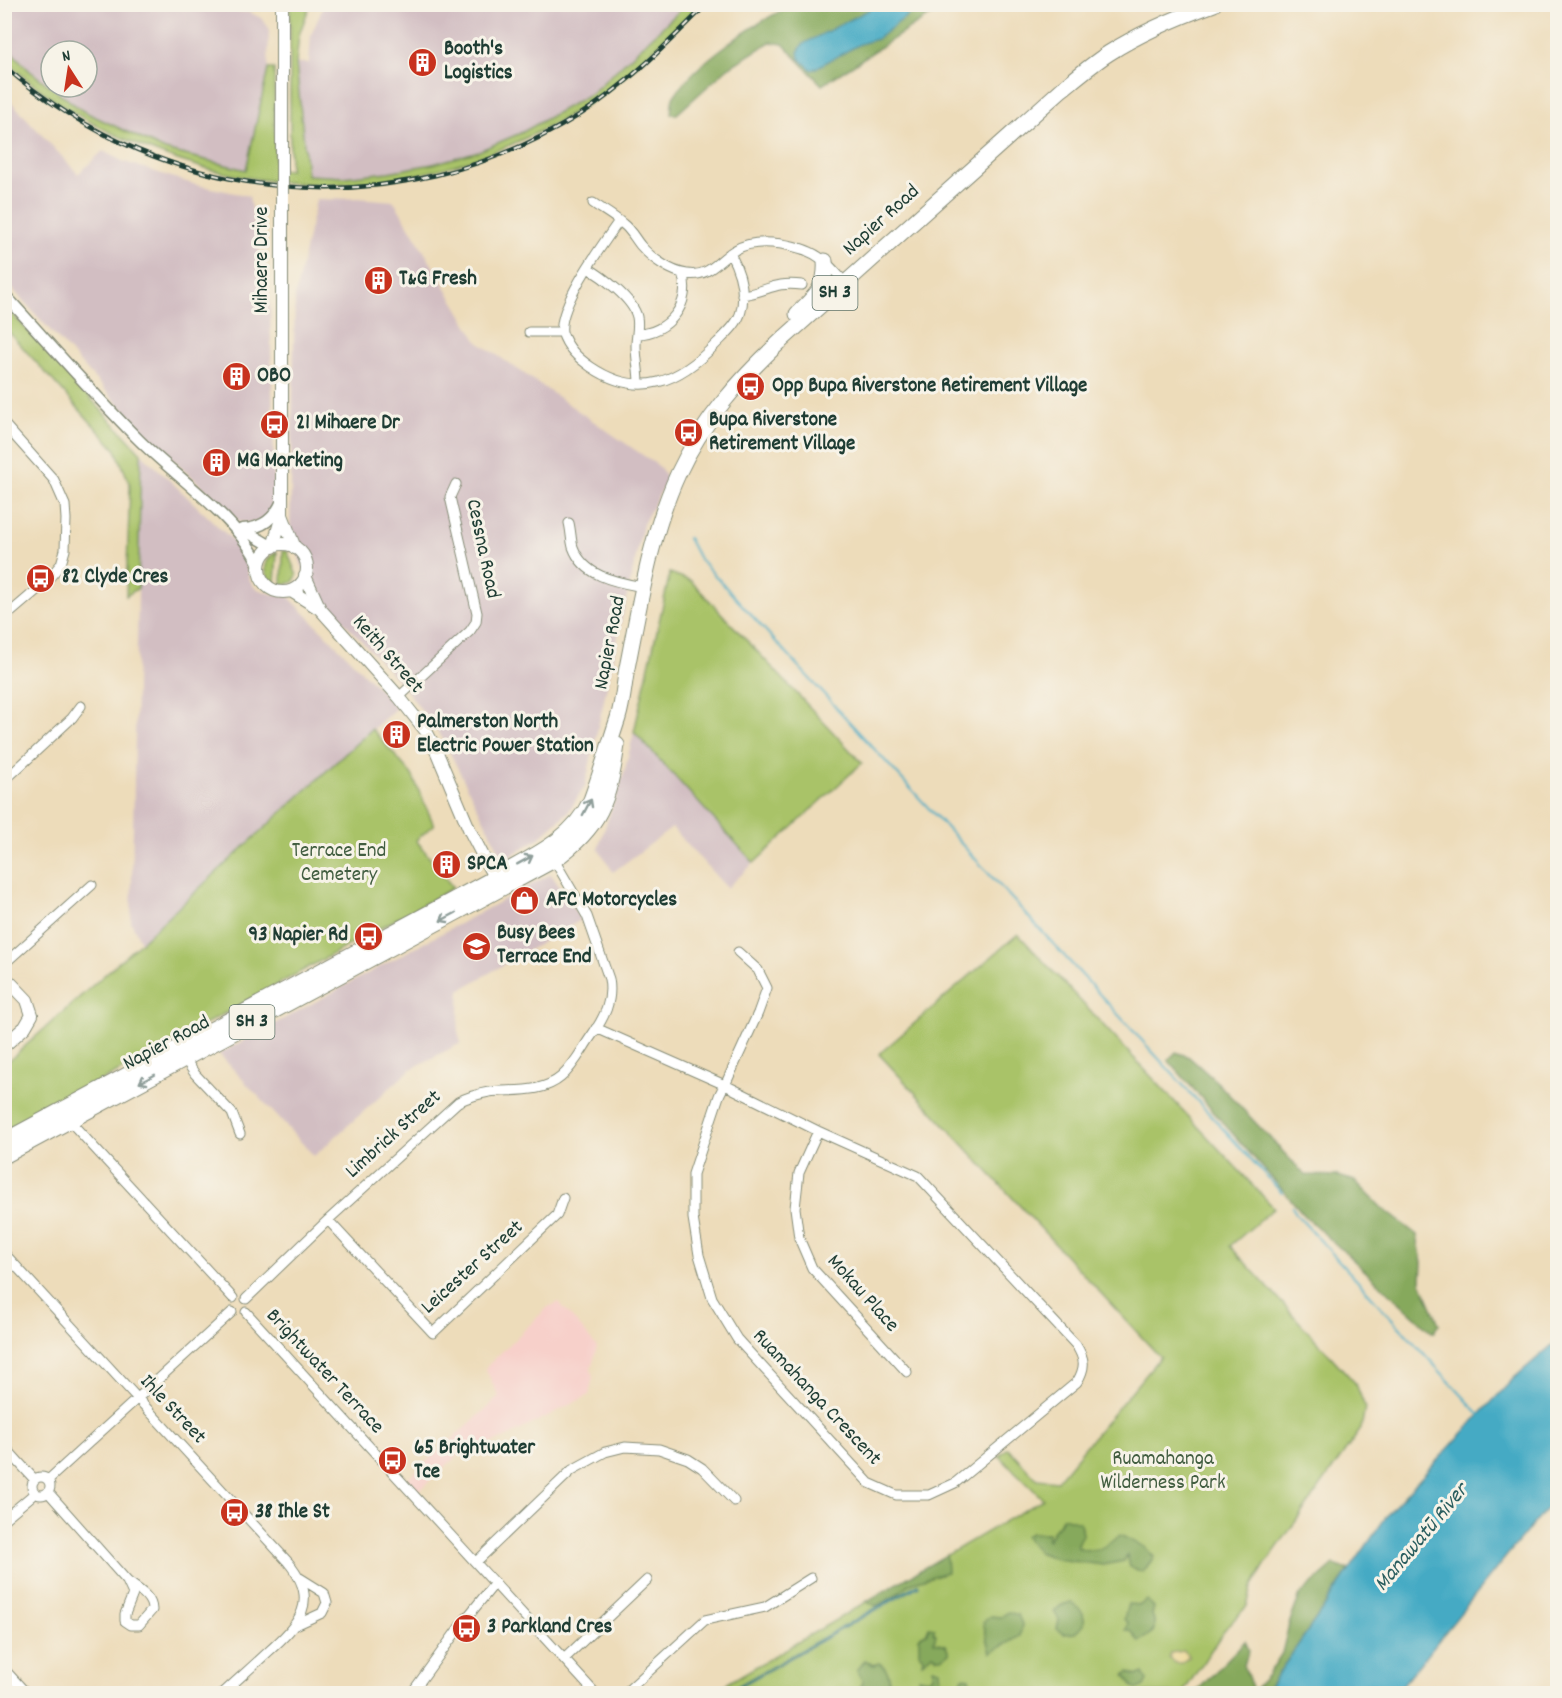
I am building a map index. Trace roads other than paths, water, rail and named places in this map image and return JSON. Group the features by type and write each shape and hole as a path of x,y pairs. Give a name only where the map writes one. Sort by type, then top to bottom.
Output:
{"highway":[{"name":"Napier Road","path":"4,1156 65,1115 551,854 586,811 598,780 618,718 643,587 656,534 677,475 709,421 751,369 1047,102 1108,54 1150,31 1214,4"},
{"path":"751,369 768,342 816,295 823,285 825,261"},
{"name":"Napier Road","path":"4,1141 185,1059 260,1010"}],"main road":[{"name":"Mihaere Drive","path":"273,547 282,515 282,4"},
{"name":"Mihaere Drive","path":"282,515 295,548"},
{"path":"280,545 295,548 304,557 307,570 305,576 291,591 277,591 267,586 261,576 259,565 264,554 273,547 280,545"},
{"name":"Keith Street","path":"305,576 320,609"},
{"name":"Keith Street","path":"291,591 320,609 399,697 426,731 470,831 497,883"},
{"path":"4,976 27,1000 32,1015 25,1027 4,1046"}],"street":[{"path":"593,203 625,225 647,252 671,269 682,273 689,275 707,271 730,253 745,245 776,244 797,247 825,261 845,283"},
{"path":"619,221 588,268 562,316 562,333 569,348 584,363 604,376 623,384 654,383 677,376 708,352 735,324 741,311 742,295 739,273 730,253"},
{"path":"588,268 604,279 632,307 638,318 636,346 639,384"},
{"path":"637,334 660,329 674,318 684,298 685,280 682,273"},
{"path":"742,295 752,294 778,284 802,285"},
{"path":"4,294 138,440 228,522 250,548 259,565"},
{"path":"529,332 562,333"},
{"path":"4,424 54,480 65,505 66,519 65,550 61,564 45,583 5,615"},
{"name":"Cessna Road","path":"399,697 470,631 476,622 477,613 450,497 456,484"},
{"path":"242,529 253,528 267,522 274,516 282,501"},
{"path":"228,522 273,547"},
{"path":"569,524 573,547 582,563 592,573 603,578 643,587"},
{"path":"4,781 72,718 81,706"},
{"name":"Limbrick Street","path":"246,1299 328,1220 458,1102 480,1093 530,1090 552,1083 569,1068 596,1028 610,999 609,979 586,916 551,854"},
{"path":"4,964 92,885"},
{"path":"725,1084 767,988 758,970 738,952"},
{"name":"Ruamahanga Crescent","path":"596,1028 725,1084 818,1131 918,1176 1076,1345 1083,1357 1084,1369 1077,1382 956,1483 929,1495 896,1495 869,1483 737,1340 712,1298 699,1255 693,1218 693,1174 725,1084"},
{"path":"185,1059 195,1074 232,1113 240,1134"},
{"path":"65,1115 233,1298"},
{"name":"Mokau Place","path":"818,1131 800,1173 795,1208 799,1238 812,1268 907,1372"},
{"name":"Leicester Street","path":"328,1220 433,1333 557,1215 563,1198"},
{"name":"Ihle Street","path":"4,1253 288,1562 300,1578 305,1596 302,1614 296,1625"},
{"path":"239,1296 246,1299 249,1305 246,1312 238,1315 232,1312 229,1304 233,1298 239,1296"},
{"path":"48,1480 232,1312"},
{"name":"Brightwater Terrace","path":"246,1312 593,1692"},
{"path":"4,1446 34,1479"},
{"path":"476,1562 572,1470 605,1452 625,1447 659,1449 688,1459 702,1468 734,1501"},
{"path":"43,1477 48,1480 51,1486 48,1492 40,1495 35,1493 32,1488 34,1479 43,1477"},
{"path":"48,1492 127,1581 152,1603 152,1610 139,1624 131,1625 125,1621 125,1614 133,1594 127,1581"},
{"path":"4,1519 35,1493"},
{"path":"222,1694 296,1625 322,1613 327,1603 324,1593 300,1578"},
{"path":"624,1694 705,1620 765,1607 811,1578"},
{"path":"564,1659 646,1580"},
{"path":"411,1694 495,1583"},
{"path":"4,1669 26,1693"}],"water":[{"path":"878,5 933,5 912,12 877,39 860,44 812,70 799,58 798,52 803,44"},
{"name":"Manawatū River","path":"1557,1341 1557,1496 1396,1693 1265,1693 1390,1511 1514,1378"},
{"path":"918,1584 919,1586 727,1692"}],"waterway":[{"path":"688,538 698,557 1282,1193"},
{"path":"1292,1207 1481,1416"}],"railway":[{"path":"4,66 68,114 137,150 210,174 285,186 361,187 436,175 510,151 581,114 631,77 707,4"}],"place":[{"name":"Booth's Logistics","path":"423,62"},
{"name":"T&G Fresh","path":"378,280"},
{"name":"OBO","path":"236,377"},
{"name":"Opp Bupa Riverstone Retirement Village","path":"751,387"},
{"name":"21 Mihaere Dr","path":"275,424"},
{"name":"Bupa Riverstone Retirement Village","path":"688,433"},
{"name":"MG Marketing","path":"216,462"},
{"name":"82 Clyde Cres","path":"41,578"},
{"name":"Palmerston North Electric Power Station","path":"396,735"},
{"name":"SPCA","path":"446,865"},
{"name":"AFC Motorcycles","path":"525,901"},
{"name":"93 Napier Rd","path":"369,936"},
{"name":"Busy Bees Terrace End","path":"476,946"},
{"name":"65 Brightwater Tce","path":"393,1461"},
{"name":"38 Ihle St","path":"234,1513"},
{"name":"3 Parkland Cres","path":"466,1628"}],"park label":[{"name":"Terrace End Cemetery","path":"339,864"},
{"name":"Ruamahanga Wilderness Park","path":"1163,1472"}]}
